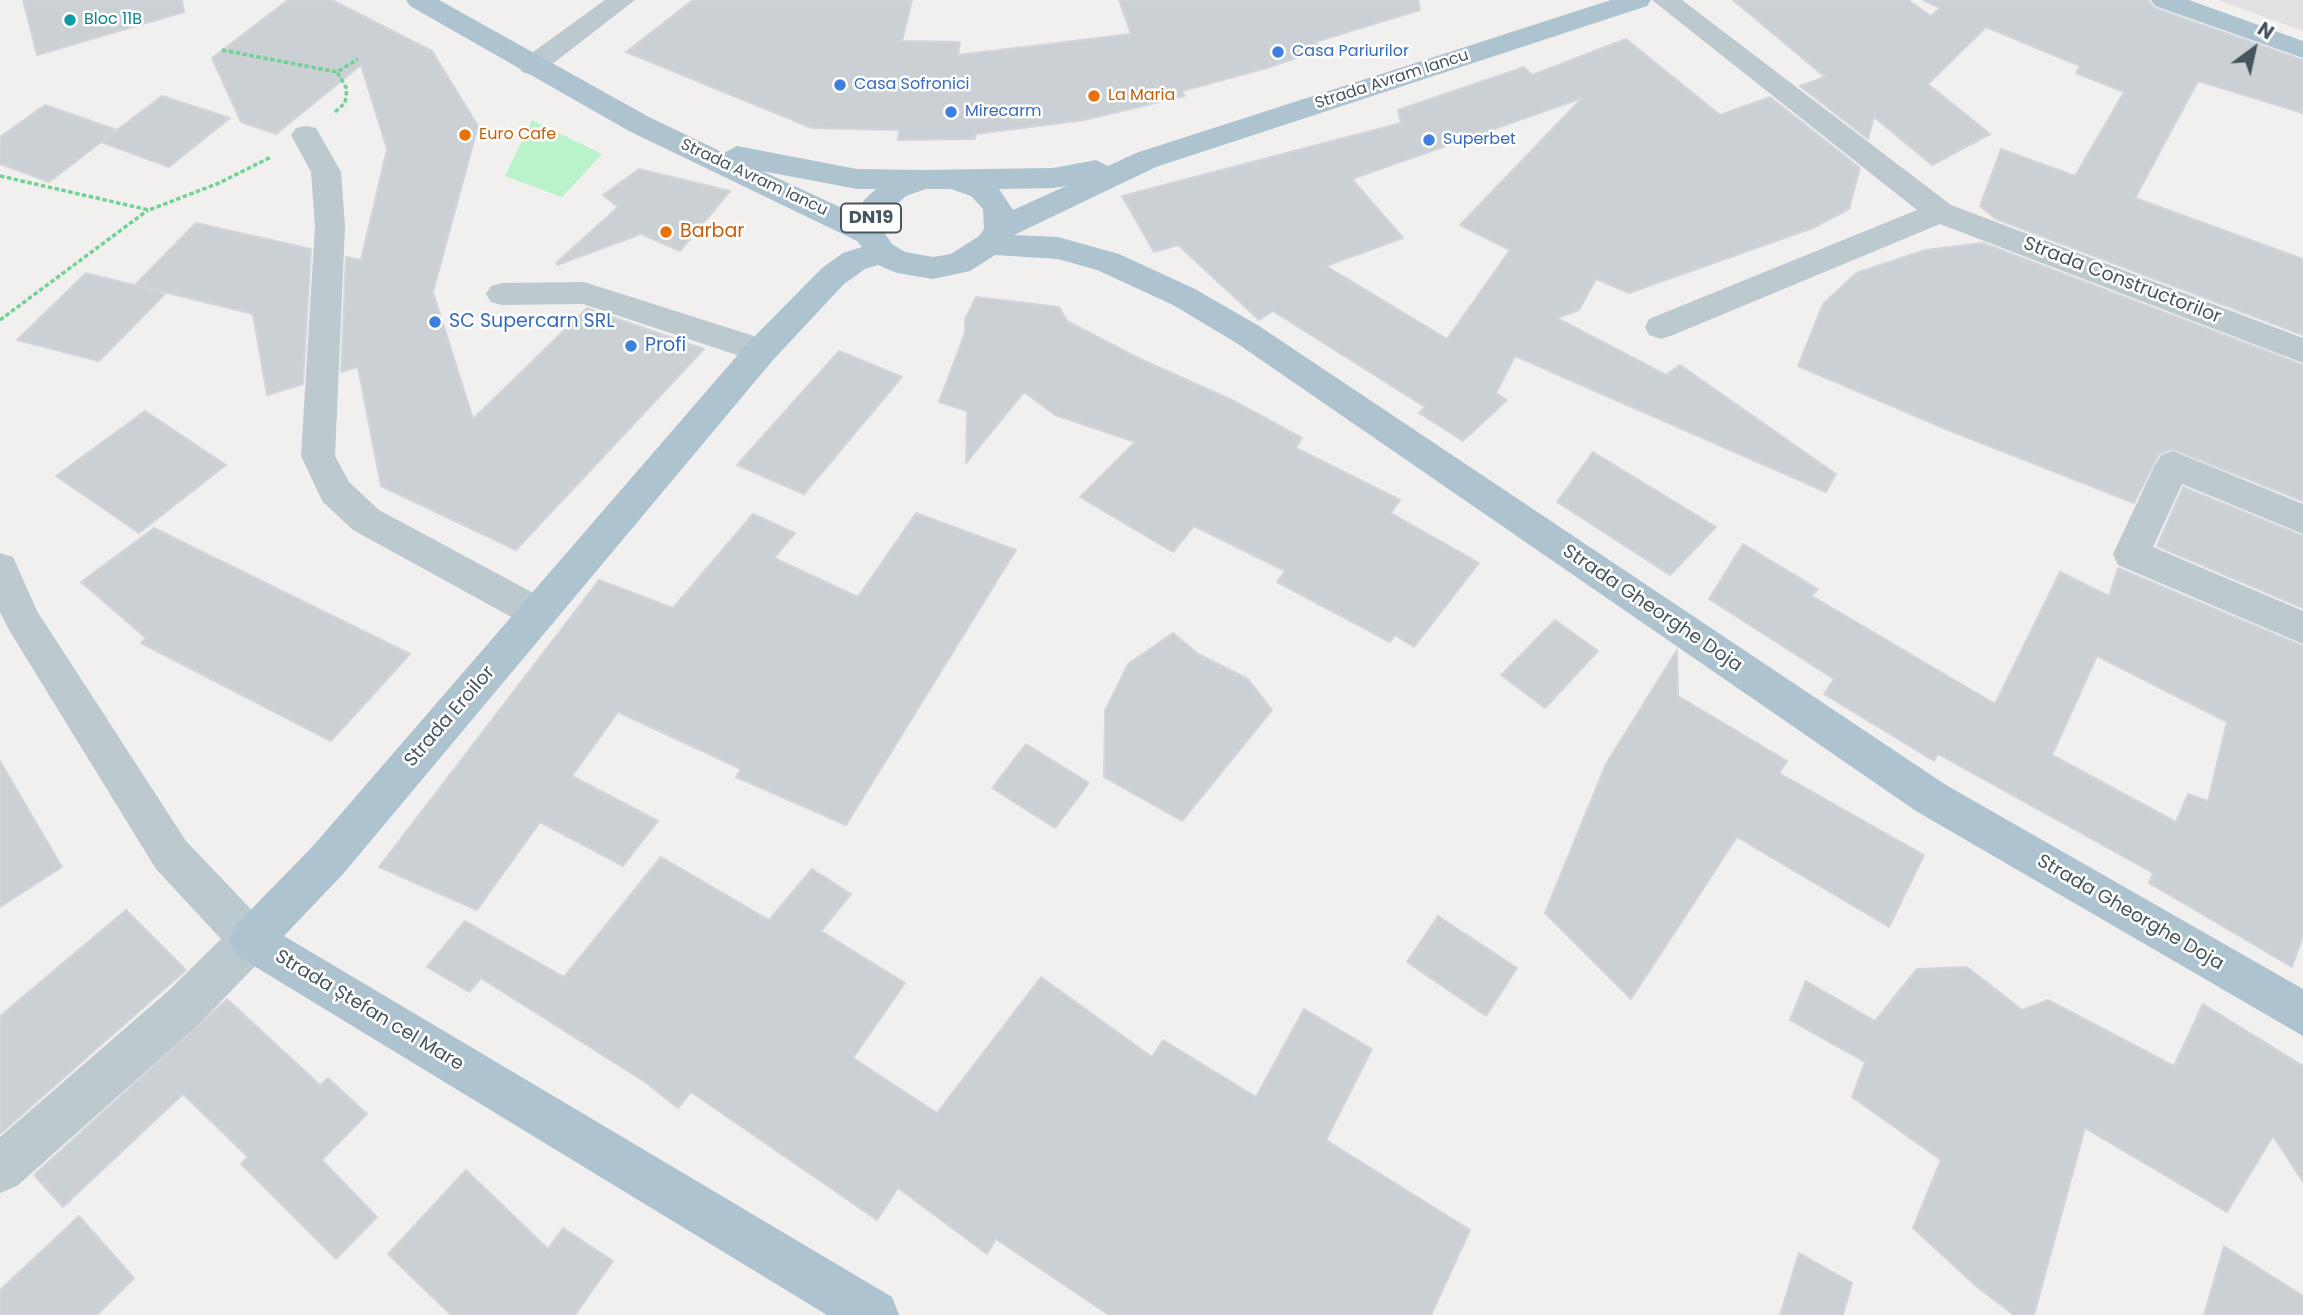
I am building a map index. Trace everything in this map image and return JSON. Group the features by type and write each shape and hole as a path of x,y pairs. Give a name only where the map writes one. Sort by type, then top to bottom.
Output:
{"main road":[{"name":"Strada Avram Iancu","path":"419,0 639,124 875,242"},
{"name":"Strada Avram Iancu","path":"639,124 734,155 857,179 1053,178 1146,160 1638,0"},
{"path":"2164,0 2303,50"},
{"name":"Strada Avram Iancu","path":"995,236 1146,160"},
{"name":"DN19","path":"938,179 982,189 998,206 995,236 959,263 933,268 897,262 875,242 875,207 895,190 938,179"},
{"name":"Strada Gheorghe Doja","path":"995,236 1058,248 1108,262 1205,309 1247,334 1931,798 2303,1013"},
{"name":"Strada Eroilor","path":"251,940 328,860 761,351 833,276 875,242"},
{"name":"Strada Ștefan cel Mare","path":"251,940 874,1315"}],"street":[{"path":"532,66 622,0"},
{"name":"Strada Constructorilor","path":"1665,0 1940,212 2303,351"},
{"path":"306,135 326,172 330,226 318,456 336,492 366,520 539,614"},
{"path":"1661,327 1940,212"},
{"path":"502,294 584,293 761,351"},
{"path":"2303,520 2173,465 2131,554 2303,628"},
{"name":"Strada Ștefan cel Mare","path":"0,568 22,619 171,855 251,940"},
{"name":"Strada Eroilor","path":"0,1169 183,1008 251,940"}],"path":[{"path":"222,50 337,72 358,59"},
{"path":"0,320 149,210 219,183 306,135 345,103 347,89 337,72"},
{"path":"0,176 149,210"}],"shaded area":[{"path":"2218,0 2303,0 2303,31"}],"green space":[{"path":"532,120 602,154 562,197 505,176"}],"building":[{"name":"Bloc 11B","path":"23,0 182,0 184,12 37,55"},
{"path":"288,0 332,0 432,51 478,126 433,292 473,419 587,308 704,349 516,550 381,486 358,367 341,372 346,257 361,260 387,149 361,65 276,134 241,122 212,58"},
{"path":"693,0 912,0 902,41 960,42 958,55 1131,34 1119,0 1418,0 1420,10 1315,42 1322,49 1267,68 1182,91 1185,96 1084,120 976,134 975,139 898,140 899,130 812,128 626,52"},
{"path":"1733,0 1908,0 1931,16 1940,8 1923,0 2148,0 2154,8 2303,60 2303,113 2198,81 2135,198 2303,259 2303,335 1996,219 1980,206 2001,149 2075,176 2124,92 2076,73 2080,66 1986,27 1928,84 1990,134 1932,165 1874,117 1868,139 1800,86 1825,77"},
{"path":"1626,39 1720,115 1770,97 1860,168 1849,209 1813,228 1629,293 1596,279 1579,310 1557,318 1666,375 1680,365 1836,474 1826,492 1515,356 1496,393 1507,400 1463,441 1419,413 1425,407 1273,311 1259,320 1178,245 1154,252 1122,196 1401,123 1398,110 1524,67 1532,75","holes":["1582,98 1460,225 1510,250 1447,339 1326,266 1403,238 1352,179"]},
{"path":"162,96 230,118 169,167 101,142"},
{"path":"45,105 117,130 49,182 0,164 0,137"},
{"path":"639,169 730,191 680,251 641,234 557,265 556,263 618,207 603,195"},
{"path":"196,223 311,249 303,384 267,395 253,314 135,285"},
{"path":"1983,243 2303,365 2303,501 2172,449 2159,454 2134,503 1948,430 1798,366 1823,304 1856,273 1925,250"},
{"path":"86,273 166,293 99,361 17,340"},
{"path":"976,297 1059,307 1067,321 1138,358 1232,400 1302,438 1296,448 1400,500 1391,513 1479,563 1414,647 1395,635 1390,642 1277,582 1285,571 1194,526 1173,552 1080,497 1135,442 1055,415 1024,392 966,463 967,411 939,402 965,333 965,319"},
{"path":"839,351 902,377 804,494 737,465"},
{"path":"145,411 226,465 139,533 56,476"},
{"path":"1593,452 1716,527 1670,575 1557,502"},
{"path":"2183,487 2303,536 2303,608 2157,546"},
{"path":"916,513 1016,550 846,825 736,777 741,769 618,712 572,776 658,821 623,866 540,822 477,910 379,867 599,580 673,608 753,514 795,533 774,558 858,597"},
{"path":"154,528 410,654 331,741 141,643 146,638 81,582"},
{"path":"1743,544 1818,589 1812,596 1995,704 2060,572 2109,596 2118,568 2303,646 2303,936 2292,967 2149,883 2153,873 1938,754 1934,761 1824,694 1834,679 1709,599","holes":["2097,656 2227,722 2208,801 2188,794 2176,822 2052,755"]},
{"path":"1555,620 1598,651 1545,708 1501,675"},
{"path":"1173,633 1198,654 1248,679 1272,710 1182,821 1104,777 1105,711 1128,664"},
{"path":"1677,650 1678,696 1787,761 1779,773 1924,855 1889,927 1737,837 1631,999 1545,913 1606,764"},
{"path":"1026,744 1089,783 1055,828 992,788"},
{"path":"0,761 62,867 0,907"},
{"path":"661,857 769,920 812,869 851,894 821,931 905,983 853,1058 937,1113 1041,977 1152,1057 1163,1040 1256,1097 1304,1009 1372,1049 1326,1140 1470,1230 1431,1315 1109,1315 996,1239 987,1254 898,1188 877,1220 691,1092 678,1108 645,1082 481,978 469,992 427,967 465,921 564,977"},
{"path":"126,910 186,970 0,1134 0,1016"},
{"path":"1438,916 1517,968 1486,1016 1407,962"},
{"path":"1967,967 2022,1010 2048,1000 2174,1066 2203,1004 2303,1066 2303,1182 2273,1136 2227,1212 2085,1128 2034,1315 2014,1315 1976,1286 1913,1228 1941,1160 1852,1097 1865,1062 1790,1020 1806,981 1875,1021 1917,969"},
{"path":"227,999 320,1085 328,1078 367,1114 322,1160 377,1217 336,1259 241,1164 248,1157 183,1094 63,1207 34,1175"},
{"path":"466,1170 548,1249 563,1228 613,1261 575,1315 451,1315 388,1254"},
{"path":"79,1216 134,1278 97,1315 0,1315 0,1290"},
{"path":"2224,1246 2303,1296 2303,1315 2204,1315"},
{"path":"1799,1253 1852,1283 1843,1315 1780,1315"}],"place":[{"name":"Bloc 11B","path":"70,20"},
{"name":"Casa Pariurilor","path":"1278,52"},
{"name":"Casa Sofronici","path":"840,85"},
{"name":"La Maria","path":"1094,96"},
{"name":"Mirecarm","path":"951,112"},
{"name":"Euro Cafe","path":"465,135"},
{"name":"Superbet","path":"1429,140"},
{"name":"Barbar","path":"666,232"},
{"name":"SC Supercarn SRL","path":"435,322"},
{"name":"Profi","path":"631,346"}]}
